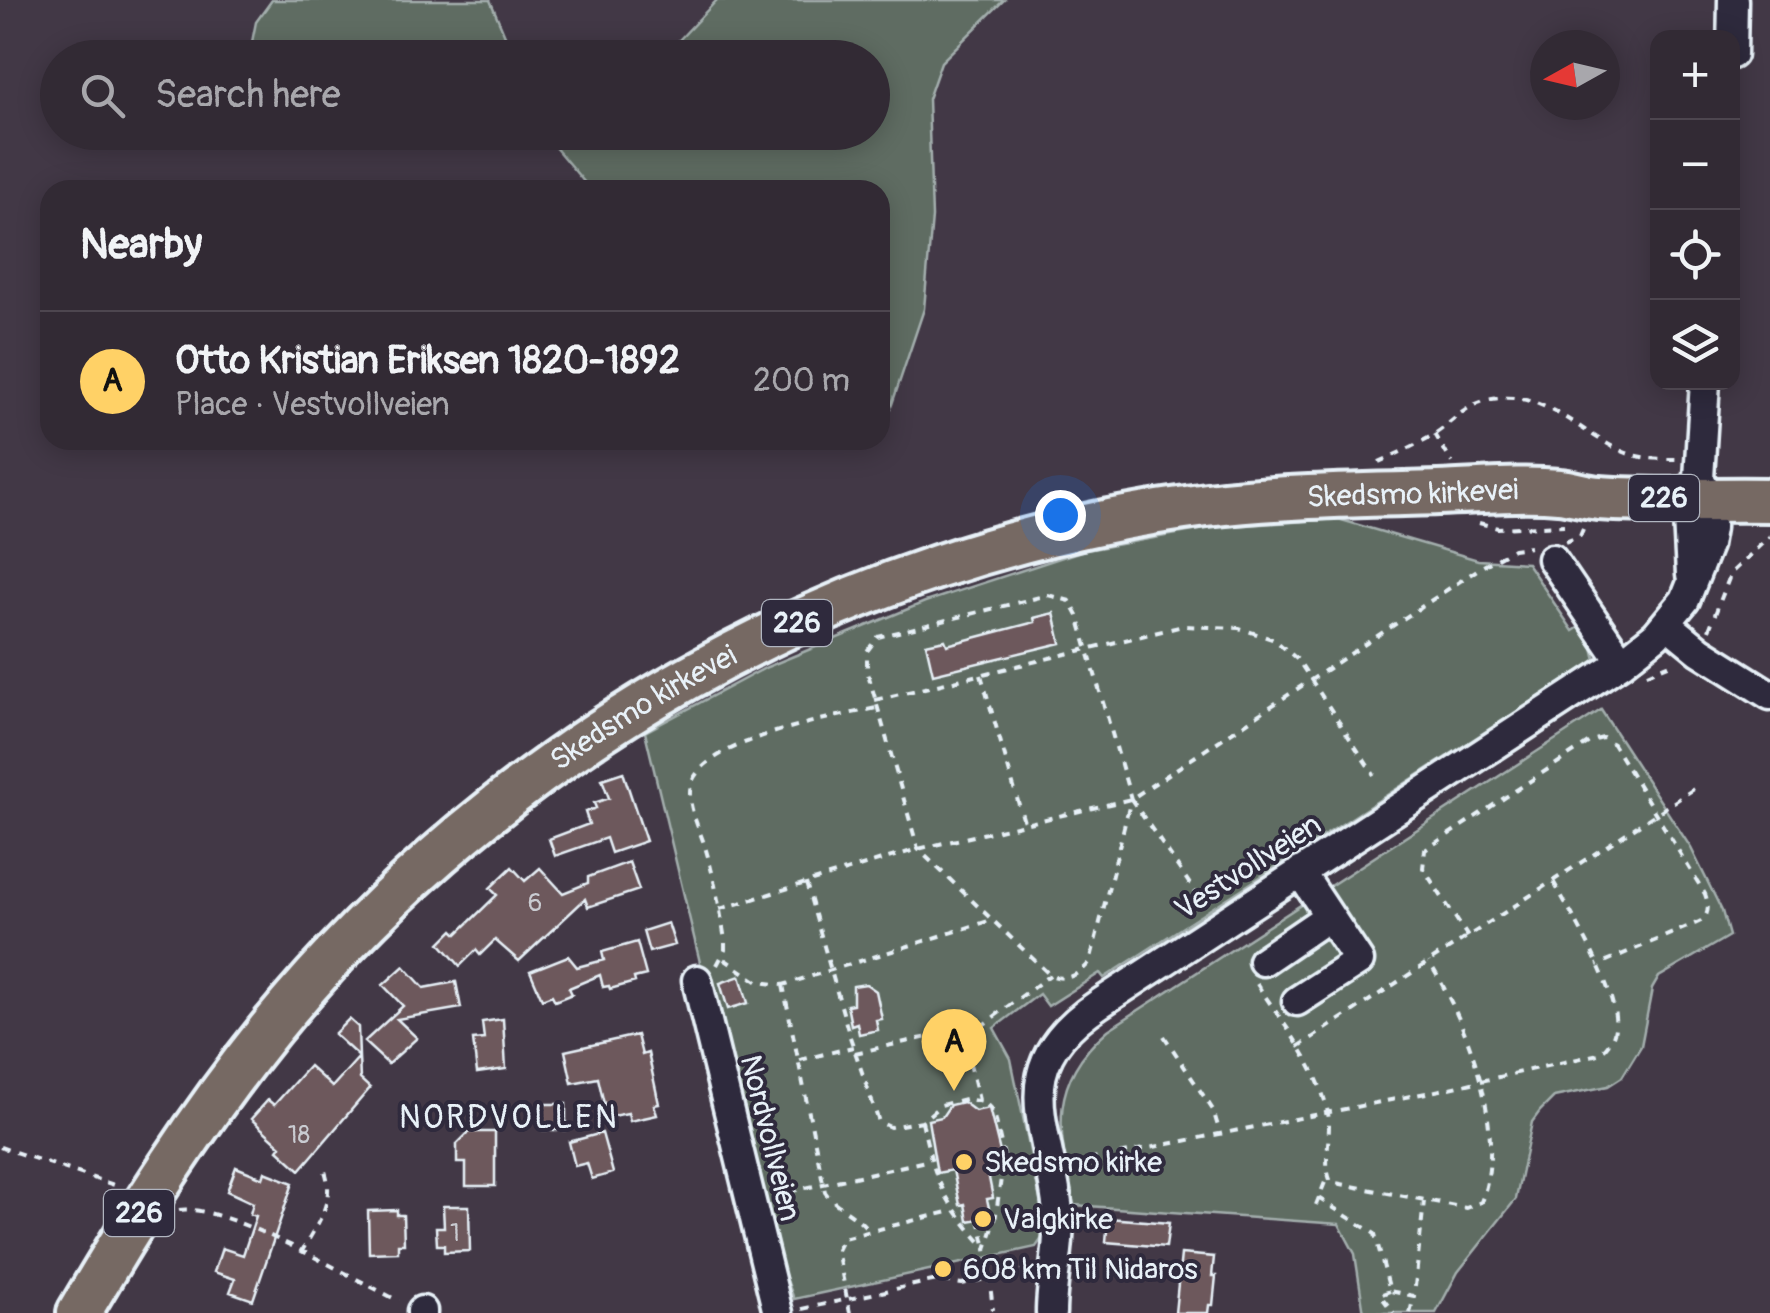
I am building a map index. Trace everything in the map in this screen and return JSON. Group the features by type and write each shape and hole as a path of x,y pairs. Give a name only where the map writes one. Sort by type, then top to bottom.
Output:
{"highway":[{"name":"Skedsmo kirkevei","path":"79,1313 149,1196 204,1115 274,1024 340,951 499,804 598,730 679,681 767,636 906,580 1012,546 1203,506 1285,498 1559,490 1596,498 1695,484 1770,479"},
{"name":"Skedsmo kirkevei","path":"1695,484 1770,500"}],"street":[{"path":"1732,0 1732,30"},
{"name":"Vestvollveien","path":"1051,1313 1058,1228 1039,1094 1045,1061 1054,1044 1082,1015 1300,872 1632,670 1685,600 1692,581 1695,484 1704,390"},
{"path":"1552,559 1632,670"},
{"path":"1667,624 1700,651 1770,695"},
{"path":"1297,1001 1359,961 1300,872"},
{"path":"1255,966 1329,916"},
{"name":"Nordvollveien","path":"697,980 784,1312"}],"path":[{"path":"1435,434 1457,476"},
{"path":"1624,452 1695,484"},
{"path":"1704,638 1731,573 1770,536"},
{"path":"720,909 918,849 1132,799 1500,555 1528,547 1552,559"},
{"path":"1132,799 1090,962 1071,977 1050,975 918,849 874,700 866,662 871,643 878,637 1048,594 1064,598 1075,608 1132,799 1213,917"},
{"path":"874,700 1182,626 1239,628 1275,640 1298,660 1374,775"},
{"path":"1632,670 1682,659"},
{"path":"981,675 1024,822"},
{"path":"697,980 710,974 722,958 725,940 690,800 691,783 698,769 740,744 876,708"},
{"path":"1468,937 1424,868 1422,857 1428,847 1599,738 1613,744 1657,813 1704,894 1707,915 1699,922 1597,965"},
{"path":"1298,1047 1700,785"},
{"path":"1062,1165 1584,1060 1605,1049 1616,1023 1612,1004 1597,965 1553,882"},
{"path":"806,883 879,1122 890,1128 922,1122 941,1105 964,1100 978,1100 990,1105 994,1112 1004,1157 995,1221 986,1248"},
{"path":"722,958 758,982 784,985 992,920"},
{"path":"1328,1175 1334,1184 1424,1201 1466,1208 1481,1202 1488,1149 1480,1082 1468,1034 1430,962"},
{"path":"1255,966 1317,1080 1328,1112 1328,1175 1316,1205"},
{"path":"799,1060 961,1031 989,1022 1050,975"},
{"path":"784,985 824,1185 832,1202 858,1218 870,1231"},
{"path":"961,1031 978,1100"},
{"path":"1164,1036 1213,1110 1220,1133"},
{"path":"922,1122 930,1160 952,1211 986,1248"},
{"path":"0,1147 125,1188"},
{"path":"752,1200 930,1160"},
{"path":"300,1253 327,1203 326,1172"},
{"path":"1318,1198 1375,1234 1390,1291"},
{"path":"1410,1313 1424,1201"},
{"path":"193,1209 237,1223 422,1312"},
{"path":"850,1313 837,1246 843,1238 952,1211"},
{"path":"979,1219 992,1278 993,1310"},
{"path":"784,1312 938,1280 962,1284 1044,1266"},
{"path":"1394,1313 1380,1295 1390,1291 1414,1296"}],"green space":[{"path":"272,0 490,0 507,40 252,40 256,22"},
{"path":"717,0 1004,0 941,62 928,99 932,217 924,309 890,410 890,180 583,180 557,150 890,150 890,40 679,40"},
{"path":"1338,519 1478,560 1527,563 1573,631 1587,622 1596,660 1104,978 1100,973 1048,1006 1039,994 994,1028 1011,1059 1045,1224 1045,1234 1036,1247 794,1299 756,1197 645,732 767,667 925,602 1081,551 1216,527"},
{"path":"1601,710 1691,848 1722,911 1729,936 1659,977 1652,989 1641,1046 1622,1077 1608,1086 1554,1097 1540,1111 1532,1122 1516,1199 1458,1272 1436,1313 1364,1313 1355,1254 1339,1224 1074,1205 1062,1132 1066,1090 1088,1050 1108,1030"}],"building":[{"path":"1054,613 1061,643 933,674 926,644 945,640 947,645 1035,622 1034,618"},
{"path":"623,772 646,841 611,853 606,838 555,856 549,839 589,824 585,812 596,808 594,803 609,798 602,779"},
{"path":"629,862 639,890 588,907 585,899 519,961 495,940 480,955 476,950 460,966 440,943 453,930 457,934 497,895 490,888 512,867 525,881 540,868 563,893 588,883 588,877"},
{"path":"668,923 675,945 649,952 643,931"},
{"path":"637,942 646,975 610,989 603,987 600,975 569,988 572,994 555,1001 552,995 542,999 530,971 568,956 577,967 604,960 602,952"},
{"path":"404,966 424,988 456,982 461,1008 397,1019 417,1038 388,1064 364,1042 403,1006 383,985"},
{"path":"740,976 748,1003 728,1009 720,983"},
{"path":"866,984 876,991 882,1019 876,1020 878,1030 859,1034 857,1023 851,1025 847,1005 853,1004 853,986"},
{"path":"349,1019 358,1027 359,1057 334,1034"},
{"path":"503,1019 506,1069 477,1073 473,1040 484,1039 482,1022"},
{"path":"637,1035 642,1055 648,1053 659,1104 654,1105 657,1115 630,1121 628,1113 607,1117 598,1078 572,1083 565,1051"},
{"path":"359,1057 360,1079 370,1088 300,1170 251,1119 268,1100 274,1105 309,1066 332,1087"},
{"name":"Skedsmo kirke","path":"963,1102 975,1111 989,1108 1002,1160 986,1163 993,1198 987,1199 991,1217 968,1221 965,1204 960,1205 953,1170 937,1173 928,1120 942,1117 950,1105"},
{"path":"542,1104 566,1104 566,1130 543,1130"},
{"path":"469,1132 495,1132 495,1186 466,1186 466,1163 457,1163 457,1144"},
{"path":"602,1133 613,1173 592,1179 587,1163 575,1166 569,1142"},
{"path":"236,1167 263,1178 265,1172 293,1183 253,1300 230,1292 235,1279 214,1272 222,1248 243,1255 256,1216 250,1214 253,1203 227,1191"},
{"path":"443,1206 469,1206 470,1251 444,1252 444,1245 437,1245 436,1227 444,1227"},
{"path":"397,1210 397,1215 403,1215 404,1244 398,1244 398,1252 369,1253 368,1211"},
{"path":"1108,1218 1169,1223 1166,1247 1106,1242"},
{"path":"1181,1254 1214,1257 1213,1305 1209,1305 1208,1313 1175,1313"}],"place":[{"name":"Otto Kristian Eriksen 1820-1892","path":"954,1091"},
{"name":"Skedsmo kirke","path":"964,1162"},
{"name":"Valgkirke","path":"983,1219"},
{"name":"608 km Til Nidaros","path":"943,1269"}],"district":[{"name":"NORDVOLLEN","path":"509,1118"}]}
